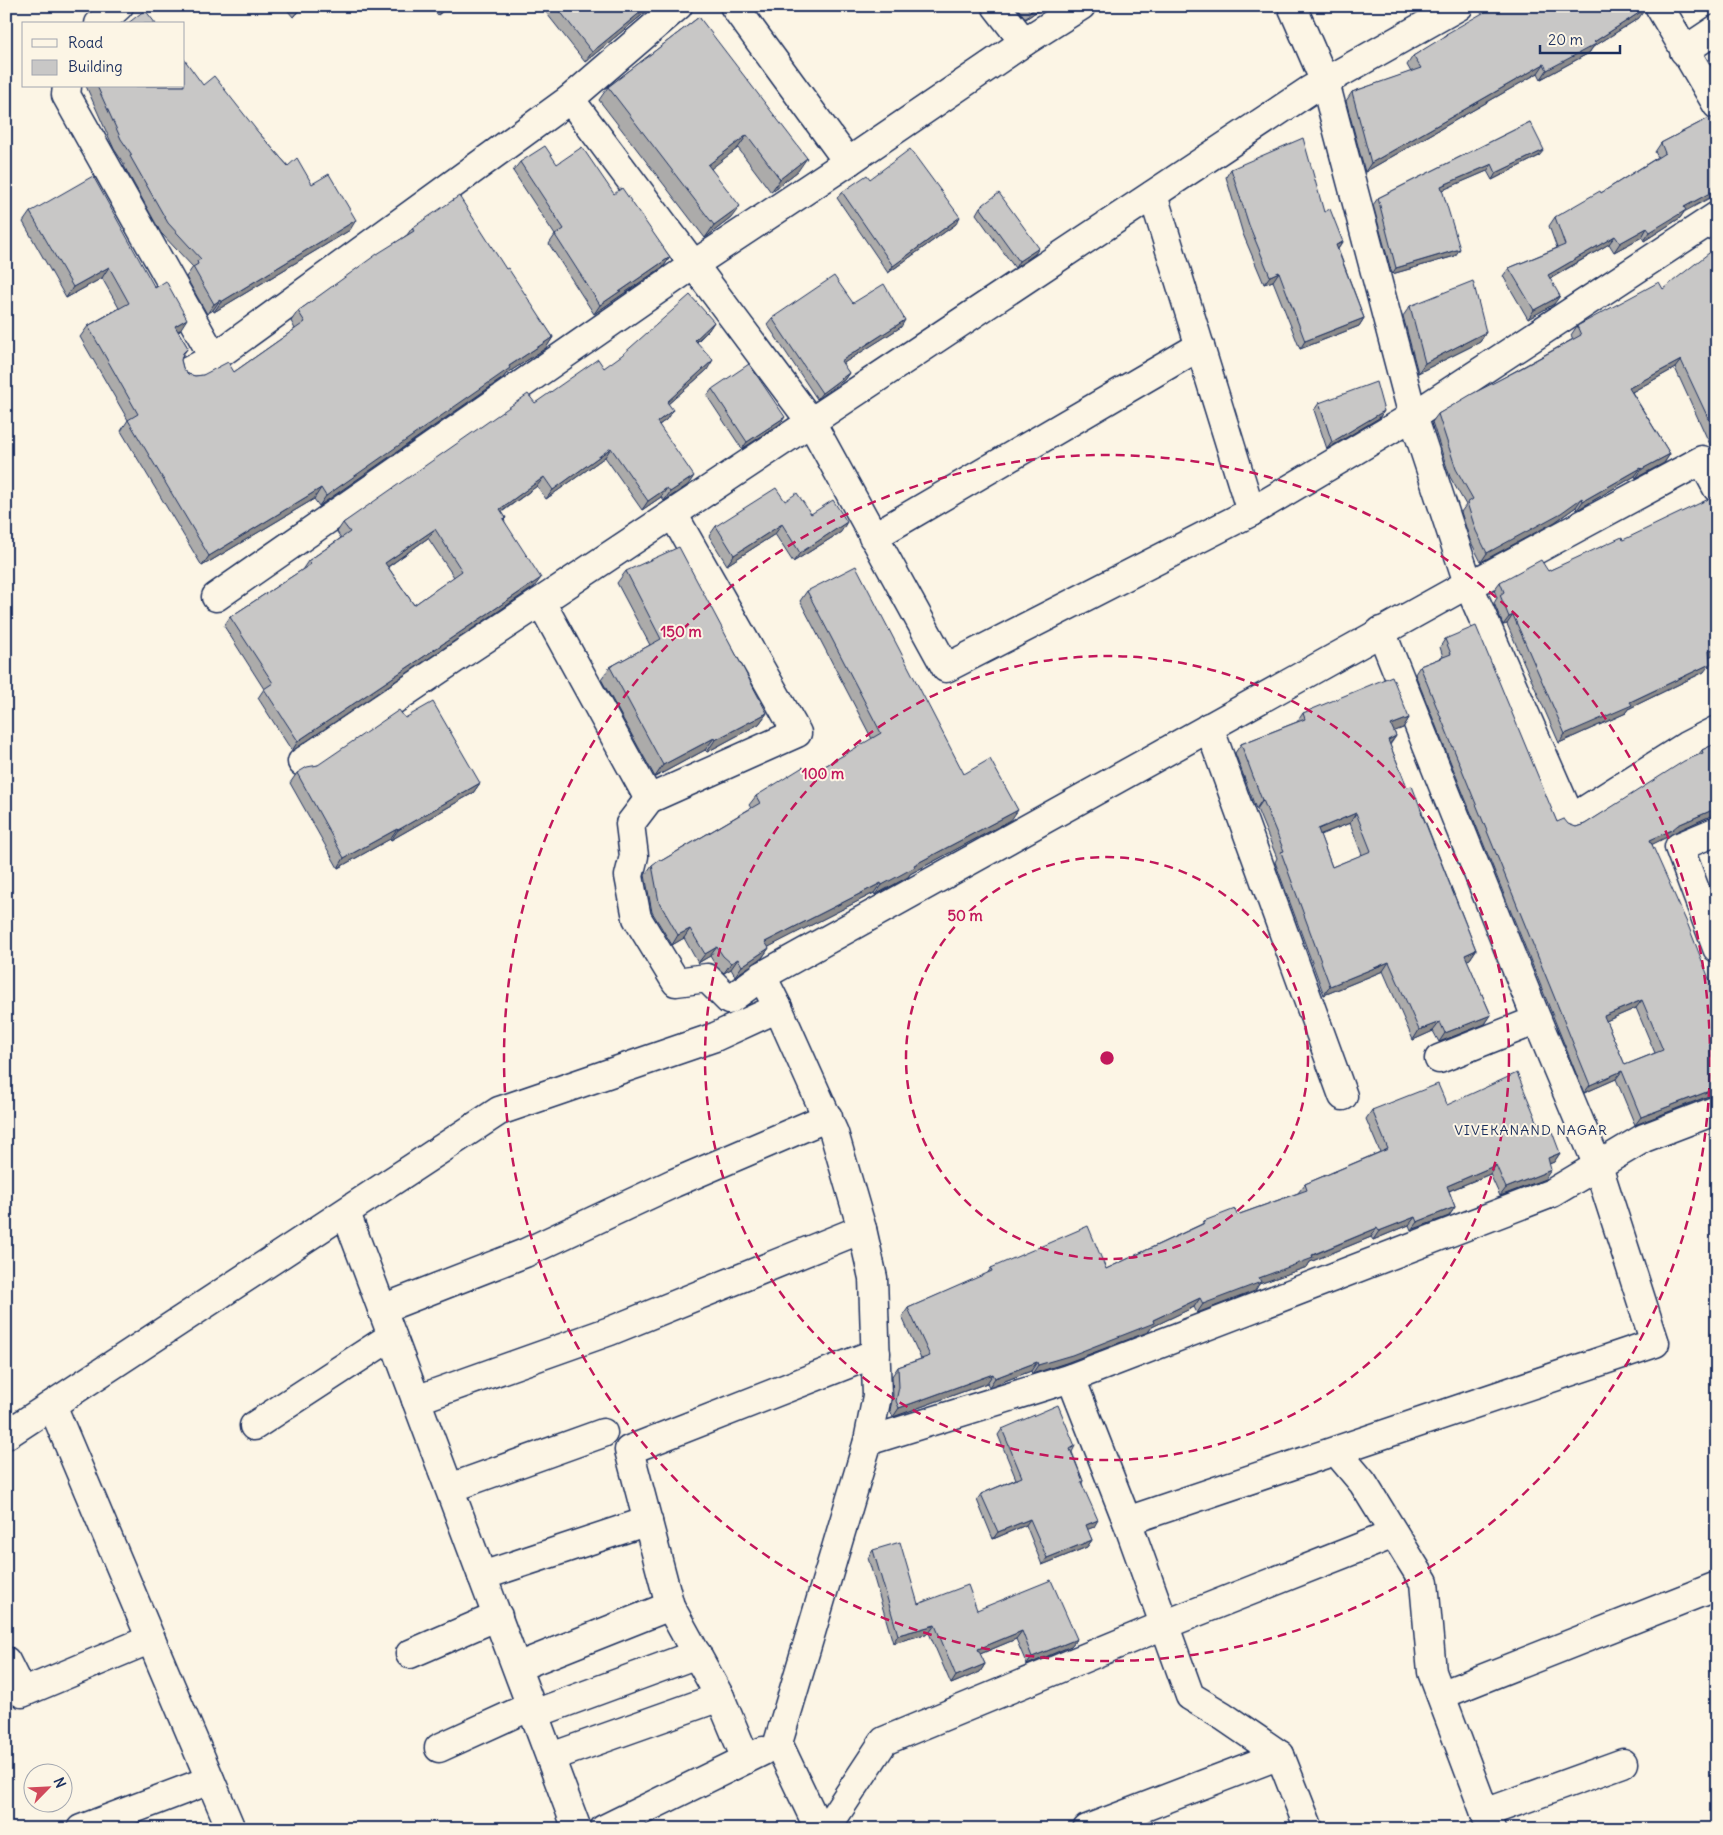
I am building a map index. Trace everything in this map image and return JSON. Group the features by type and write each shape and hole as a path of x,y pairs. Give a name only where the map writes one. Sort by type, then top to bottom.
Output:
{"street":[{"path":"101,22 119,6"},
{"path":"189,371 214,358 570,99 678,6"},
{"path":"734,6 848,162"},
{"path":"996,6 1024,42"},
{"path":"216,597 693,265 1024,42 1081,6"},
{"path":"1292,6 1325,82 1413,416 1468,586 1570,818 1686,746 1717,730"},
{"path":"302,762 1325,82 1458,6"},
{"path":"1659,6 1717,105"},
{"path":"1684,51 1717,29"},
{"path":"67,88 66,94 214,358"},
{"path":"570,99 811,422 946,668 1251,512 1413,416 1717,216"},
{"path":"1153,195 1251,512"},
{"path":"873,537 1200,346"},
{"path":"673,514 797,733 649,799 630,824 634,856 629,876 637,918 676,982 707,978 729,1000 762,976 1381,631 1702,460 1717,488"},
{"path":"541,602 649,799"},
{"path":"1127,1522 1654,1343 1598,1166 1537,1020 1381,631"},
{"path":"1209,727 1343,1096"},
{"path":"1717,831 1679,847 1717,948"},
{"path":"762,976 828,1117 862,1229 874,1278 877,1396 868,1441 778,1743 819,1829"},
{"path":"6,1435 499,1111 716,1037 778,1008"},
{"path":"1439,1059 1537,1020"},
{"path":"868,1441 1071,1378 1552,1193 1644,1138 1717,1110"},
{"path":"382,1308 525,1253 674,1183 828,1117"},
{"path":"346,1213 577,1829"},
{"path":"416,1400 610,1331 862,1229"},
{"path":"254,1426 392,1336"},
{"path":"746,1759 720,1697 670,1606 629,1450 876,1353"},
{"path":"1071,1378 1127,1522 1190,1696 1280,1755 1309,1829"},
{"path":"52,1405 231,1829"},
{"path":"450,1488 603,1433"},
{"path":"1336,1451 1363,1483 1424,1582 1432,1672 1488,1821 1623,1763"},
{"path":"482,1576 648,1522"},
{"path":"826,1829 884,1740 1164,1625 1394,1534"},
{"path":"1441,1696 1717,1586"},
{"path":"517,1666 670,1606"},
{"path":"410,1654 498,1616"},
{"path":"6,1660 22,1693 151,1639"},
{"path":"440,1748 533,1710 696,1654"},
{"path":"550,1757 720,1697"},
{"path":"604,1829 778,1743"},
{"path":"1087,1829 1280,1755"},
{"path":"81,1829 210,1780"}],"building":[{"path":"556,6 648,6 592,52"},
{"path":"1026,6 1039,6 1030,12"},
{"path":"1495,6 1643,6 1645,9 1594,42 1596,44 1547,70 1544,64 1371,163 1352,92 1421,68 1413,56 1446,34"},
{"path":"145,10 154,22 130,22"},
{"path":"699,17 807,158 780,179 747,135 708,165 740,206 714,225 608,87"},
{"path":"185,60 203,85 214,76 258,132 288,166 297,158 312,184 329,174 356,220 221,302 220,300 214,304 193,267 201,259 168,223 130,156 132,155 121,139 98,88 185,88"},
{"path":"1711,117 1717,128 1717,189 1684,207 1686,210 1650,232 1647,228 1620,243 1615,236 1548,275 1560,296 1534,310 1509,268 1565,245 1555,217 1600,191 1601,193 1665,153 1661,143"},
{"path":"1530,122 1544,150 1496,173 1492,164 1441,186 1460,249 1396,268 1378,198"},
{"path":"1303,138 1324,212 1330,209 1343,242 1336,245 1364,318 1305,341 1279,272 1270,276 1249,225 1231,169"},
{"path":"545,146 557,164 582,147 614,194 622,188 670,257 600,305 555,235 564,229 520,162"},
{"path":"910,149 960,217 893,266 842,192 867,175 870,179"},
{"path":"93,176 155,288 166,281 187,319 175,326 188,348 183,353 181,360 183,368 188,374 195,376 203,375 228,362 234,372 305,322 298,311 377,254 414,231 412,228 459,196 553,337 326,496 321,488 209,556 128,420 138,414 88,326 129,303 109,267 73,287 30,212"},
{"path":"999,193 1039,248 1019,261 980,207"},
{"path":"1709,253 1714,259 1717,257 1717,437 1681,360 1629,388 1670,454 1583,501 1582,498 1561,513 1487,553 1476,531 1467,503 1473,499 1456,469 1438,414 1581,335 1577,326 1659,282 1663,289"},
{"path":"834,276 853,303 884,284 905,320 841,361 849,373 822,393 772,318"},
{"path":"1473,281 1486,332 1425,363 1410,306"},
{"path":"690,295 714,322 695,340 713,360 667,402 673,410 657,422 694,476 670,492 667,488 648,501 611,448 553,490 544,477 500,509 506,518 503,519 541,578 298,741 264,689 273,683 230,617 311,564 308,561 350,532 343,523 528,394 535,403 598,359 604,368 622,355","holes":["435,529 462,571 414,605 385,563"]},
{"path":"749,364 785,417 747,442 712,389"},
{"path":"1376,382 1384,411 1332,442 1319,403"},
{"path":"776,488 785,501 797,493 811,514 833,500 847,522 800,553 782,524 734,555 716,526"},
{"path":"1717,495 1717,647 1709,651 1710,664 1630,702 1632,705 1565,734 1513,615 1509,617 1500,595 1504,592 1500,582 1541,560 1548,571 1622,537 1623,540"},
{"path":"679,547 767,713 663,765 610,667 661,639 626,571"},
{"path":"856,566 964,774 990,759 1018,810 914,865 915,867 882,885 881,883 765,942 769,948 742,966 738,959 731,963 717,947 705,954 690,929 678,935 659,902 652,865 760,803 756,796 803,767 808,776 881,733 807,591"},
{"path":"1476,626 1557,822 1564,819 1568,824 1576,827 1585,824 1684,761 1703,753 1702,750 1717,743 1717,808 1650,840 1688,925 1717,999 1717,1088 1641,1117 1622,1071 1590,1085 1420,666 1451,654 1445,639","holes":["1642,1000 1663,1050 1625,1065 1604,1016"]},
{"path":"1392,676 1409,718 1391,725 1396,736 1388,740 1407,787 1412,786 1476,950 1465,955 1491,1015 1445,1033 1440,1022 1419,1030 1389,962 1330,986 1281,852 1284,851 1241,744 1305,719 1303,713","holes":["1356,813 1371,851 1332,867 1318,829"]},
{"path":"433,702 480,783 398,830 344,858 297,773 307,767 318,765 399,710 405,718"},
{"path":"1517,1073 1542,1133 1551,1129 1560,1153 1548,1158 1551,1170 1506,1188 1496,1165 1447,1186 1455,1207 1417,1222 1415,1217 1379,1231 1377,1228 1312,1255 1313,1258 1259,1278 1261,1282 1203,1304 1200,1298 1153,1320 1154,1323 1072,1355 1038,1365 1037,1362 995,1378 993,1374 899,1408 896,1401 899,1387 898,1367 930,1356 908,1308 992,1271 991,1268 1088,1226 1106,1269 1205,1223 1204,1221 1235,1209 1237,1215 1307,1190 1305,1184 1388,1149 1372,1110 1438,1084 1447,1105"},
{"path":"1058,1405 1075,1446 1070,1449 1083,1481 1081,1482 1098,1520 1086,1525 1092,1540 1047,1558 1030,1519 998,1532 981,1494 1022,1477 1002,1429"},
{"path":"900,1542 918,1604 968,1585 977,1610 1051,1580 1077,1639 1032,1657 1022,1631 978,1649 985,1664 956,1676 935,1625 898,1635 873,1550"}],"district":[{"name":"VIVEKANAND NAGAR","path":"1531,1130"}]}
